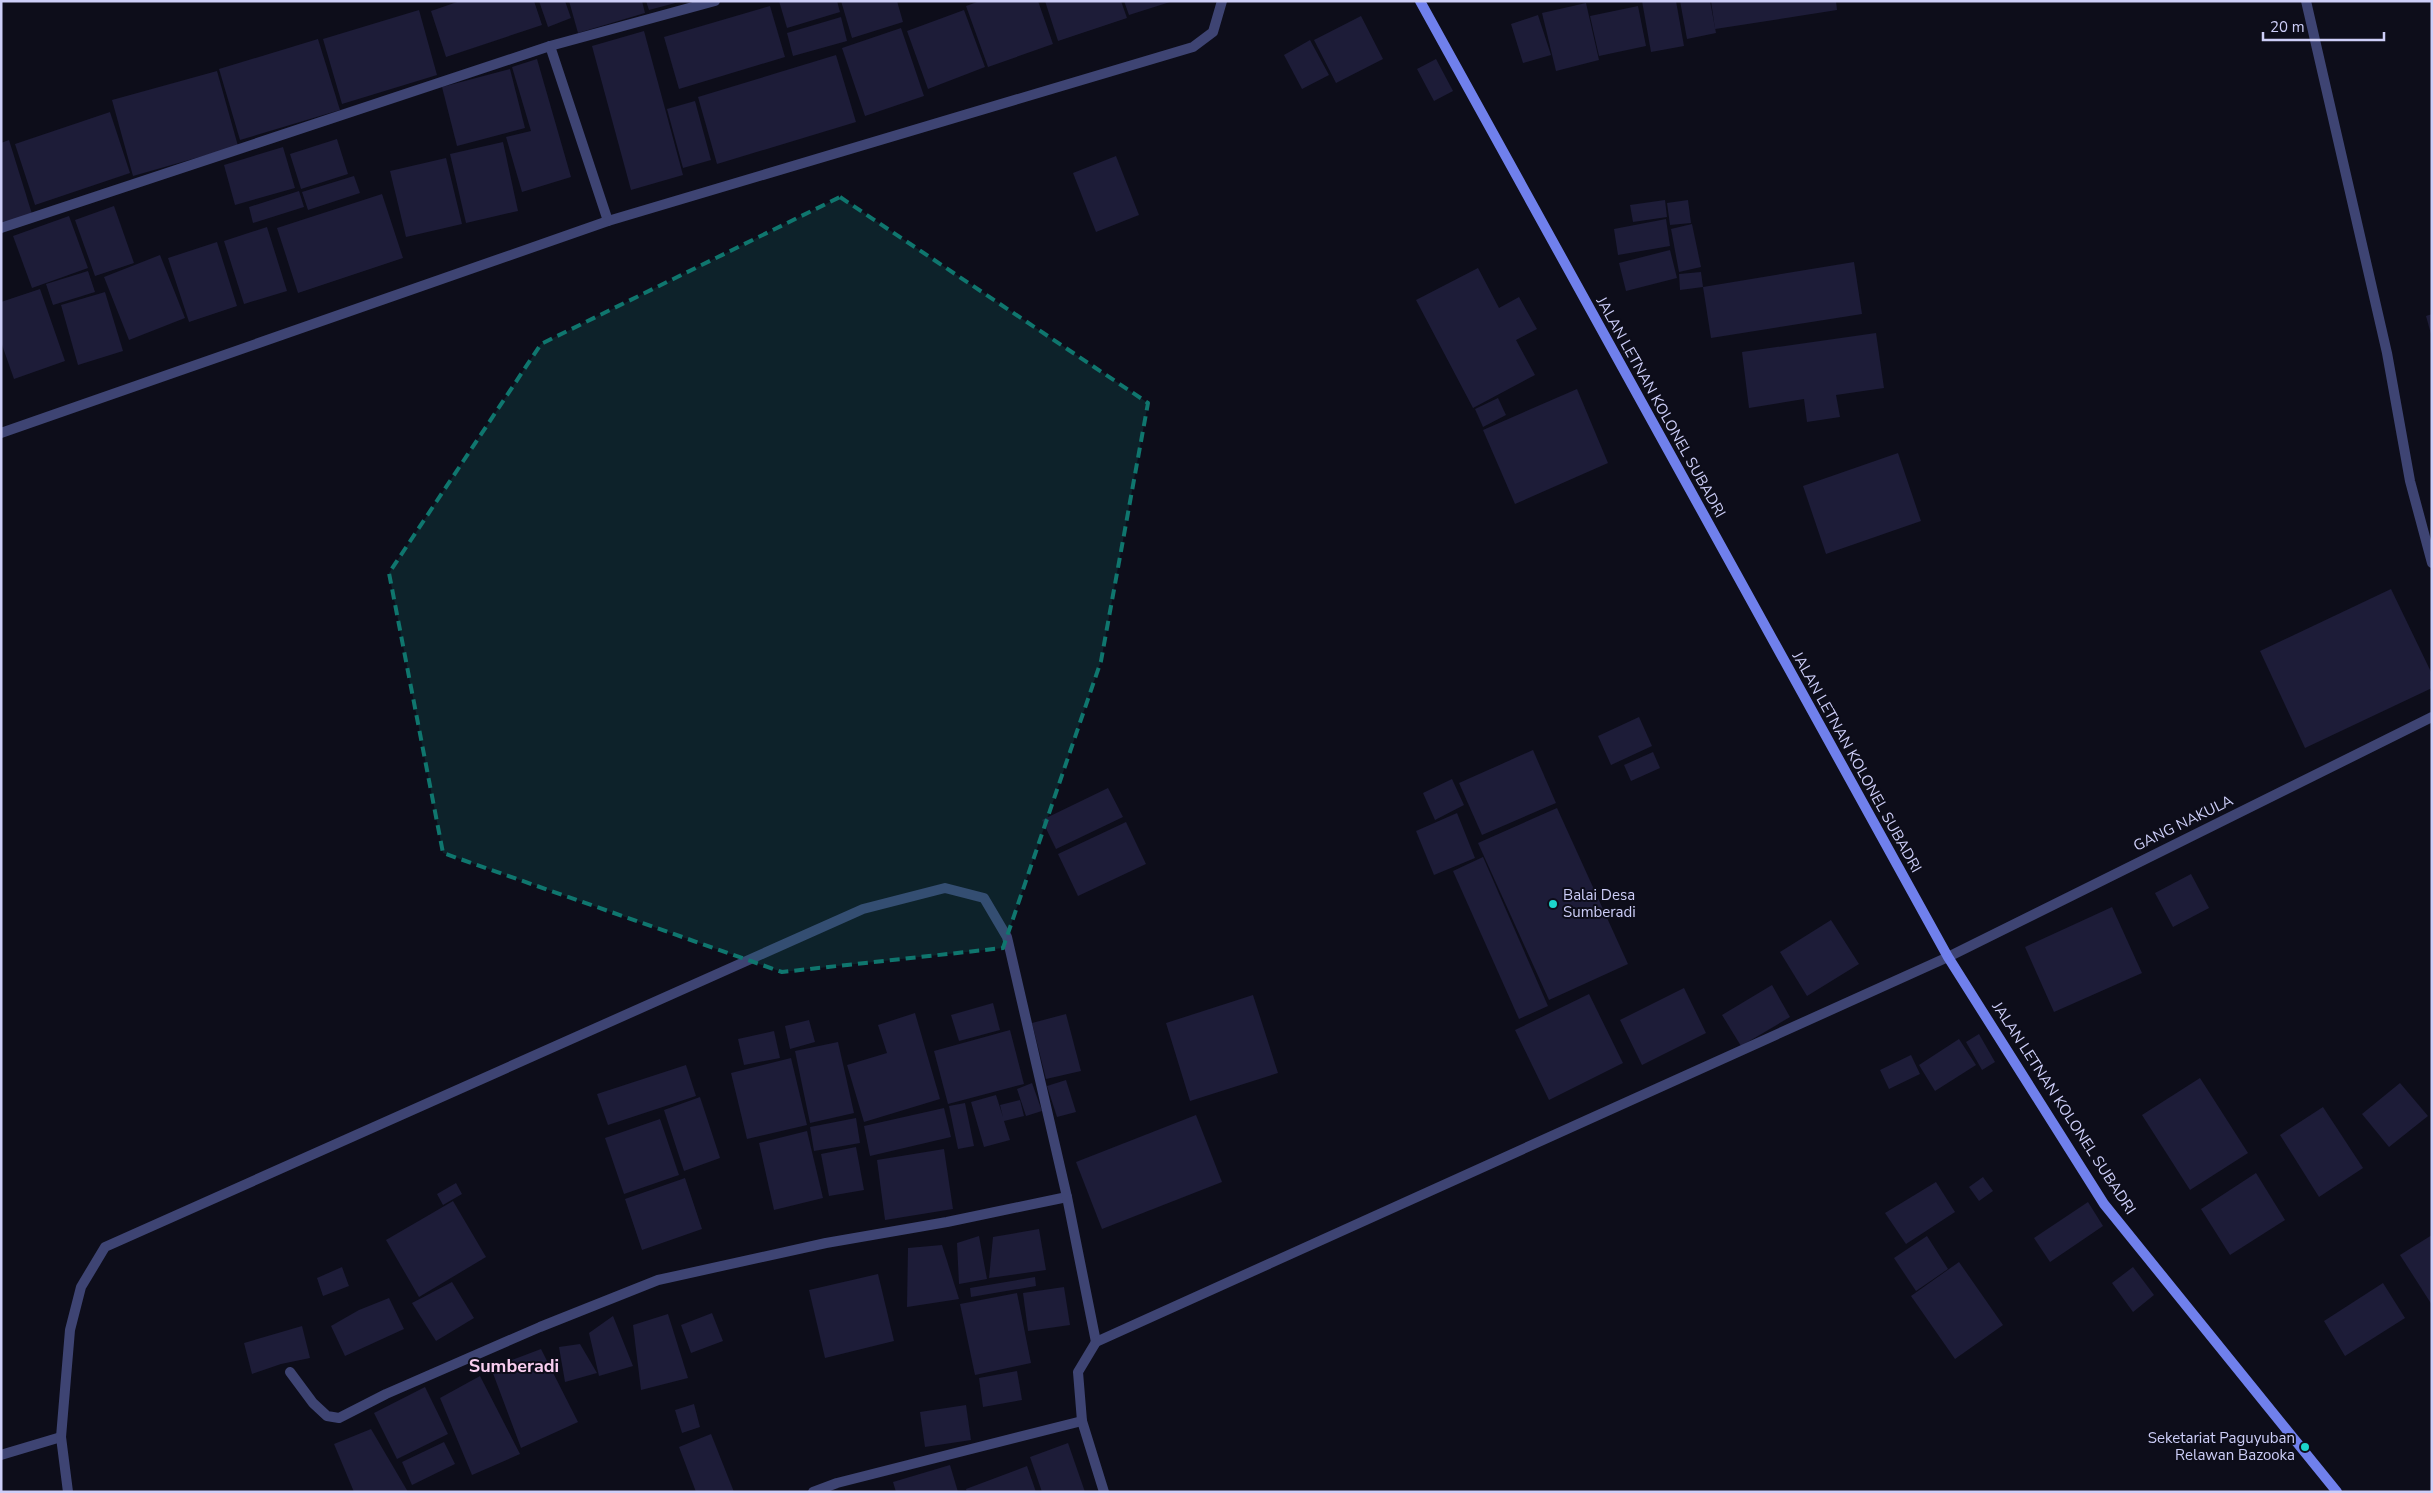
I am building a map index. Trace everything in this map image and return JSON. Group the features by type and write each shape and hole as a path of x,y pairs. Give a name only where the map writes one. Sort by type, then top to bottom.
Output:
{"main road":[{"name":"JALAN LETNAN KOLONEL SUBADRI","path":"1420,1 1948,957 2104,1204 2337,1492"}],"street":[{"path":"1,228 550,46 715,1"},
{"path":"1,433 608,221 1193,47 1214,32 1222,1"},
{"path":"2306,1 2387,354 2410,481 2432,563"},
{"path":"550,46 608,221"},
{"name":"GANG NAKULA","path":"1096,1342 1948,957 2432,717"},
{"path":"68,1492 61,1437 70,1330 81,1287 105,1247 863,909 945,888 984,898 1007,938 1066,1197 1096,1342 1078,1372 1082,1421 1104,1492"},
{"path":"290,1372 313,1403 327,1416 339,1418 394,1390 658,1280 826,1242 947,1222 1066,1197"},
{"path":"813,1492 837,1483 1082,1421"},
{"path":"1,1454 61,1437"}],"highlighted area":[{"path":"840,197 1148,403 1101,661 1003,948 782,972 443,853 389,573 541,344"}],"building":[{"path":"460,1 534,1 542,25 446,57 431,11"},
{"path":"539,1 565,1 571,18 548,27"},
{"path":"569,1 642,1 645,13 578,33"},
{"path":"646,1 679,1 679,2 649,10"},
{"path":"779,1 837,1 840,12 787,28"},
{"path":"841,1 897,1 903,22 852,38"},
{"path":"980,1 1038,1 1053,44 988,67 966,6"},
{"path":"1045,1 1121,1 1127,18 1058,41"},
{"path":"1124,1 1170,1 1170,2 1129,15"},
{"path":"1642,1 1676,1 1684,46 1651,52"},
{"path":"1680,1 1710,1 1716,33 1687,39"},
{"path":"1711,1 1836,1 1837,10 1715,29"},
{"path":"1586,3 1599,60 1556,71 1542,13"},
{"path":"770,6 785,57 679,89 664,37"},
{"path":"1638,6 1646,46 1599,56 1590,16"},
{"path":"419,10 437,75 342,104 323,39"},
{"path":"964,10 985,67 928,89 907,31"},
{"path":"1538,15 1551,55 1523,63 1511,24"},
{"path":"1361,16 1383,59 1336,83 1314,40"},
{"path":"841,17 847,41 793,56 787,33"},
{"path":"901,28 924,96 865,116 842,48"},
{"path":"644,31 683,175 631,190 592,46"},
{"path":"318,39 340,110 240,140 219,69"},
{"path":"1310,40 1329,75 1302,89 1284,55"},
{"path":"836,55 856,122 717,164 698,97"},
{"path":"537,59 571,177 522,192 506,137 531,131 512,67"},
{"path":"1436,59 1453,91 1434,101 1417,69"},
{"path":"510,69 525,128 457,146 442,87"},
{"path":"217,71 238,146 133,176 112,100"},
{"path":"695,101 711,160 683,168 667,109"},
{"path":"110,112 130,173 35,205 15,144"},
{"path":"337,139 348,174 301,189 290,154"},
{"path":"9,140 32,214 1,224 1,143"},
{"path":"503,142 518,211 466,223 450,154"},
{"path":"283,147 295,188 235,205 224,165"},
{"path":"1116,156 1139,215 1096,232 1073,173"},
{"path":"446,158 462,224 406,237 390,171"},
{"path":"354,176 360,193 308,210 302,192"},
{"path":"299,191 304,207 253,223 249,207"},
{"path":"382,194 403,258 298,293 277,228"},
{"path":"1665,200 1667,217 1633,222 1630,205"},
{"path":"1688,200 1691,223 1670,225 1667,203"},
{"path":"114,206 134,263 95,276 75,220"},
{"path":"69,216 88,268 32,288 13,236"},
{"path":"1666,219 1670,246 1618,255 1614,229"},
{"path":"1692,224 1701,267 1679,272 1671,229"},
{"path":"267,227 287,291 244,304 224,241"},
{"path":"217,242 237,306 189,322 168,258"},
{"path":"1670,250 1677,278 1626,291 1619,263"},
{"path":"160,255 185,318 129,340 104,277"},
{"path":"1854,262 1862,314 1711,338 1703,287"},
{"path":"1478,268 1499,308 1519,297 1537,329 1516,340 1535,375 1473,408 1416,300"},
{"path":"88,271 95,292 53,305 46,284"},
{"path":"1701,272 1703,287 1680,290 1679,274"},
{"path":"40,289 65,361 14,379 1,342 1,302"},
{"path":"105,292 123,351 78,365 61,305"},
{"path":"2432,314 2432,334 2431,334 2426,316"},
{"path":"1876,333 1884,388 1836,395 1840,417 1807,422 1804,399 1749,408 1742,352"},
{"path":"1577,389 1608,463 1515,504 1483,430"},
{"path":"1498,398 1506,415 1483,427 1475,409"},
{"path":"1898,453 1921,521 1826,554 1803,486"},
{"path":"2391,589 2432,674 2432,688 2305,748 2260,651"},
{"path":"1639,717 1652,746 1611,765 1598,736"},
{"path":"1533,750 1556,803 1482,835 1459,783"},
{"path":"1653,752 1660,768 1631,781 1624,765"},
{"path":"1452,779 1464,805 1435,820 1423,793"},
{"path":"1108,788 1123,817 1056,849 1042,820"},
{"name":"Balai Desa Sumberadi","path":"1557,808 1628,964 1549,1000 1478,843"},
{"path":"1457,813 1475,858 1434,875 1416,831"},
{"path":"1126,822 1146,864 1078,896 1058,854"},
{"path":"1483,857 1548,1006 1519,1019 1453,871"},
{"path":"2191,874 2209,908 2173,927 2155,893"},
{"path":"2112,907 2142,973 2054,1012 2025,947"},
{"path":"1831,920 1859,964 1807,996 1780,952"},
{"path":"1772,985 1790,1017 1741,1046 1722,1015"},
{"path":"1684,988 1706,1033 1642,1065 1620,1020"},
{"path":"1589,994 1623,1063 1549,1100 1515,1030"},
{"path":"1253,995 1278,1073 1190,1101 1166,1023"},
{"path":"993,1003 1000,1030 959,1041 951,1015"},
{"path":"915,1013 940,1099 864,1122 847,1065 887,1053 878,1025"},
{"path":"1066,1014 1081,1071 1046,1079 1032,1023"},
{"path":"809,1020 815,1042 790,1049 785,1026"},
{"path":"1010,1030 1024,1084 948,1104 934,1051"},
{"path":"774,1031 780,1058 744,1065 738,1039"},
{"path":"1979,1034 1995,1062 1982,1070 1966,1042"},
{"path":"1959,1039 1976,1065 1935,1091 1919,1065"},
{"path":"838,1042 854,1113 810,1123 795,1051"},
{"path":"1911,1055 1920,1074 1889,1089 1880,1070"},
{"path":"791,1058 807,1125 747,1139 731,1073"},
{"path":"686,1065 696,1096 608,1125 597,1094"},
{"path":"2200,1078 2248,1153 2190,1190 2142,1115"},
{"path":"1066,1080 1076,1112 1057,1117 1047,1086"},
{"path":"1032,1083 1042,1111 1026,1116 1017,1089"},
{"path":"2400,1083 2428,1116 2389,1147 2362,1114"},
{"path":"996,1095 1003,1117 1000,1105 1020,1100 1024,1116 1004,1121 1010,1140 984,1147 971,1102"},
{"path":"700,1097 720,1158 684,1171 664,1110"},
{"path":"965,1103 974,1146 958,1149 949,1106"},
{"path":"2323,1107 2363,1168 2319,1197 2280,1135"},
{"path":"944,1108 951,1137 870,1156 864,1126"},
{"path":"1196,1115 1222,1182 1102,1229 1076,1162"},
{"path":"856,1118 860,1143 814,1151 810,1127"},
{"path":"660,1119 679,1175 624,1194 605,1138"},
{"path":"807,1131 823,1198 774,1210 759,1143"},
{"path":"856,1147 864,1190 829,1196 821,1154"},
{"path":"944,1149 953,1209 885,1220 877,1160"},
{"path":"2256,1173 2285,1220 2230,1255 2201,1209"},
{"path":"1983,1177 1993,1191 1979,1201 1969,1187"},
{"path":"685,1178 702,1229 642,1250 625,1199"},
{"path":"1936,1182 1955,1212 1906,1244 1885,1213"},
{"path":"456,1183 462,1194 443,1205 437,1194"},
{"path":"453,1201 486,1257 419,1297 386,1240"},
{"path":"2088,1202 2103,1226 2050,1262 2034,1238"},
{"path":"1039,1229 1046,1270 989,1278 993,1237"},
{"path":"2432,1235 2432,1305 2400,1255"},
{"path":"979,1236 987,1279 959,1284 957,1243"},
{"path":"1927,1236 1948,1269 1916,1291 1894,1258"},
{"path":"942,1245 959,1299 907,1307 908,1248"},
{"path":"1959,1262 2003,1325 1955,1359 1911,1296"},
{"path":"342,1267 349,1286 323,1296 317,1278"},
{"path":"2133,1267 2154,1295 2133,1312 2112,1283"},
{"path":"878,1274 894,1341 825,1358 809,1290"},
{"path":"1035,1277 1036,1286 971,1297 970,1288"},
{"path":"452,1282 474,1318 436,1341 412,1303"},
{"path":"2383,1283 2405,1318 2345,1356 2324,1321"},
{"path":"1064,1287 1070,1325 1028,1331 1023,1293"},
{"path":"1017,1293 1031,1363 975,1375 960,1304"},
{"path":"389,1298 404,1329 345,1356 331,1326 359,1310"},
{"path":"712,1313 723,1341 691,1353 681,1325"},
{"path":"668,1314 688,1378 641,1390 633,1325"},
{"path":"613,1316 633,1366 599,1376 589,1333"},
{"path":"302,1326 310,1358 281,1364 252,1374 244,1343"},
{"path":"580,1344 597,1373 565,1382 559,1347"},
{"path":"541,1349 578,1422 521,1448 491,1368"},
{"path":"1017,1371 1022,1400 983,1407 979,1378"},
{"path":"480,1376 520,1454 472,1475 440,1398"},
{"path":"425,1387 448,1434 397,1459 374,1413"},
{"path":"694,1404 700,1427 682,1433 675,1410"},
{"path":"966,1405 971,1440 925,1447 920,1412"},
{"path":"371,1429 408,1492 354,1492 334,1444"},
{"path":"711,1434 734,1492 696,1492 679,1447"},
{"path":"444,1442 455,1464 412,1485 402,1462"},
{"path":"1068,1443 1085,1492 1042,1492 1030,1457"},
{"path":"950,1465 958,1492 896,1492 893,1482"},
{"path":"1027,1466 1036,1492 967,1492 966,1489"}],"place":[{"name":"Balai Desa Sumberadi","path":"1553,904"},
{"name":"Seketariat Paguyuban Relawan Bazooka","path":"2305,1447"}],"district":[{"name":"Sumberadi","path":"514,1366"}]}
